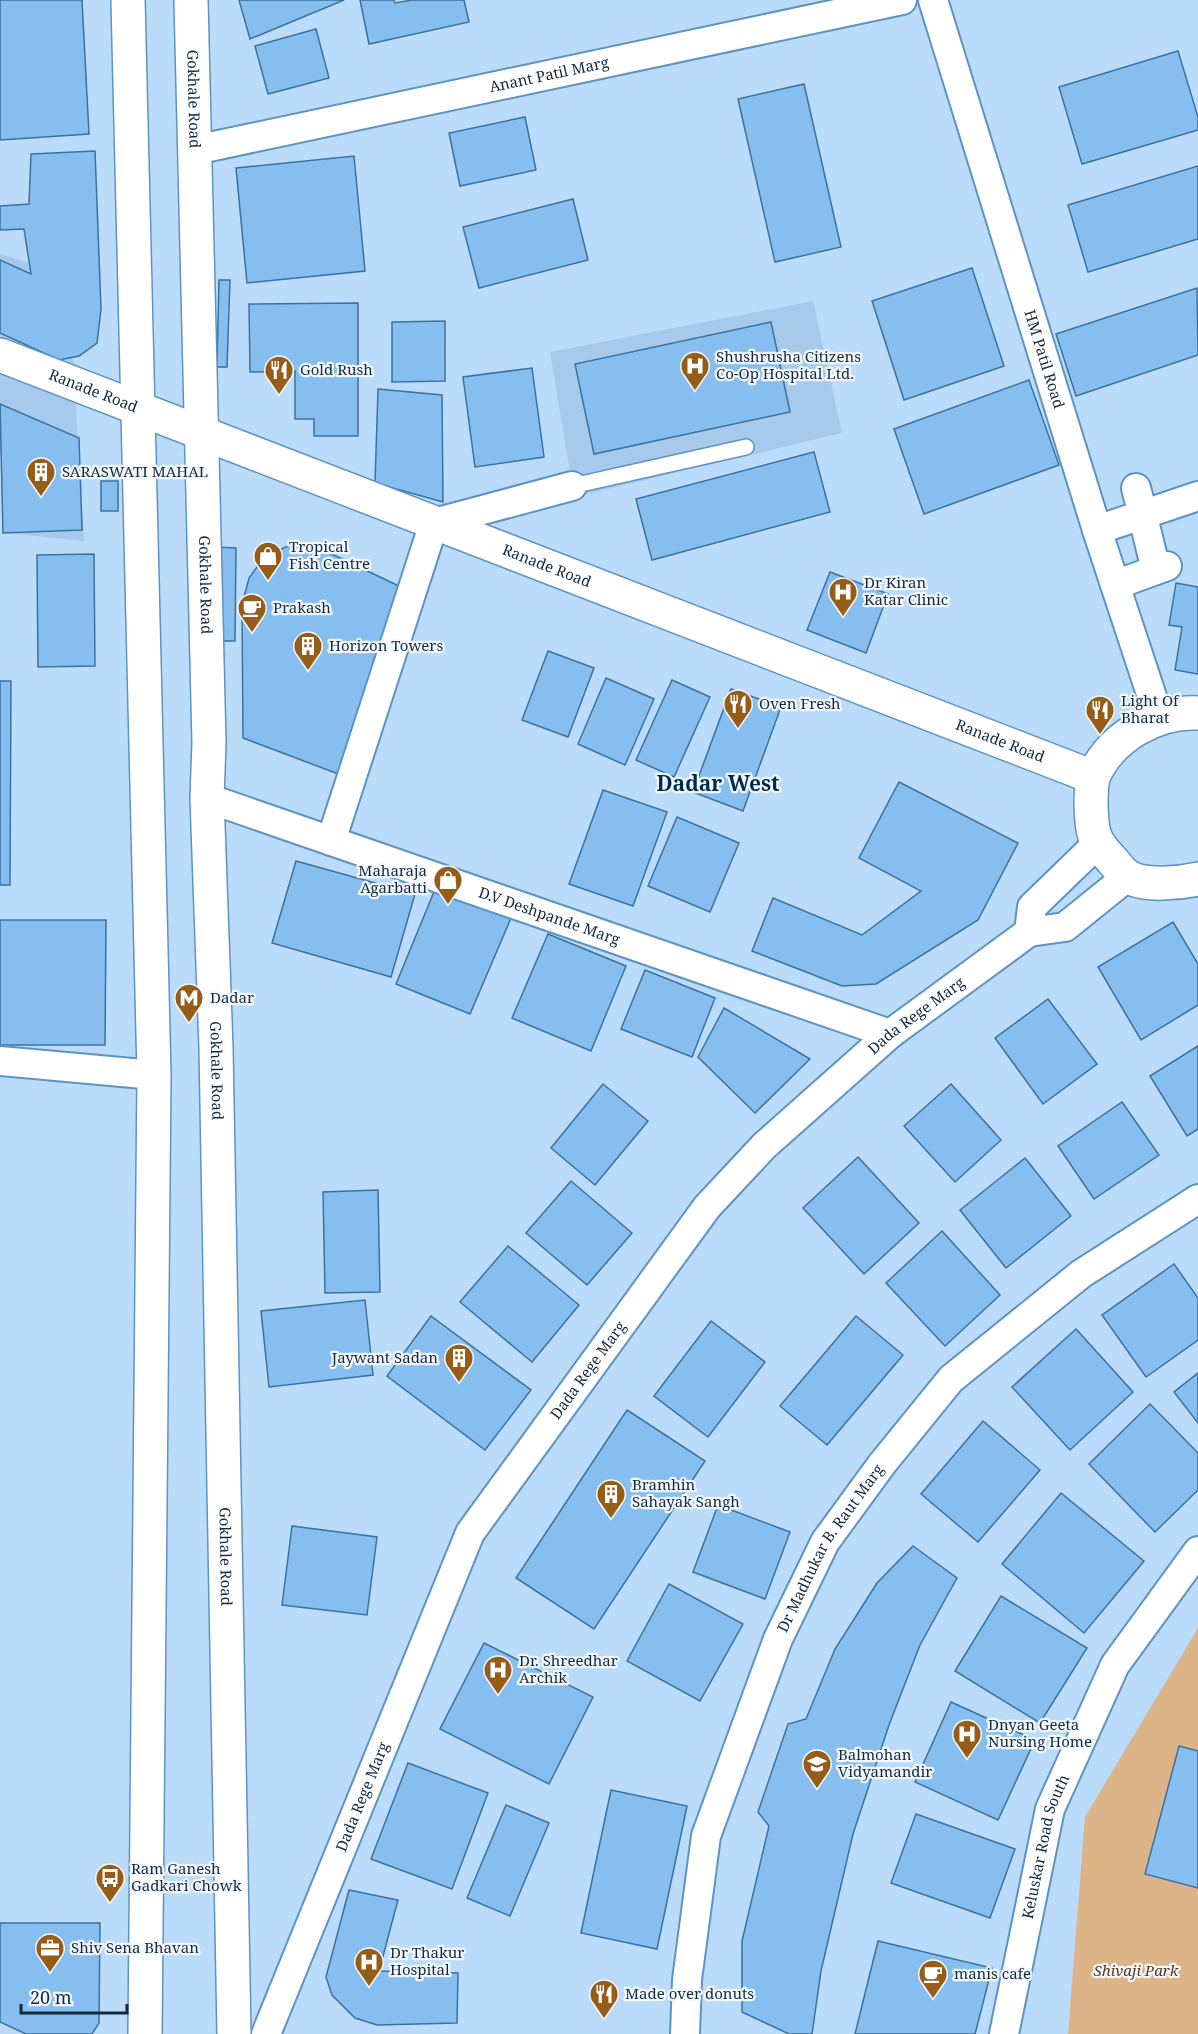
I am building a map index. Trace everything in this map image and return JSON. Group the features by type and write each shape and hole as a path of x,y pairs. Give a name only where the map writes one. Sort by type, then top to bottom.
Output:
{"main road":[{"path":"128,0 154,1075 145,2034"},
{"name":"Gokhale Road","path":"191,0 209,742 207,798 216,1048 234,2034"},
{"name":"Ranade Road","path":"0,355 1093,777"},
{"path":"1198,713 1179,712 1159,718 1134,730 1107,753 1093,777 1092,833 1097,844 1127,877 1170,885 1198,879"}],"street":[{"name":"Anant Patil Marg","path":"195,150 902,0"},
{"name":"HM Patil Road","path":"933,0 1099,535 1159,718"},
{"path":"331,841 434,523 572,486"},
{"path":"1099,535 1141,509 1198,496"},
{"path":"1141,509 1198,507"},
{"path":"1115,585 1162,568 1141,509"},
{"name":"D.V Deshpande Marg","path":"207,798 890,1034"},
{"path":"1097,844 1032,907 1029,932 1065,927 1127,877"},
{"name":"Dada Rege Marg","path":"266,2034 470,1533 707,1207 764,1146 890,1034 1029,932"},
{"path":"0,1061 154,1075"},
{"name":"Dr Madhukar B. Raut Marg","path":"685,2034 687,1980 706,1836 778,1639 825,1542 882,1464 951,1379 1081,1274 1198,1199"},
{"name":"Keluskar Road South","path":"1004,2034 1050,1809 1115,1665 1198,1551"}],"lane":[{"path":"572,486 746,447"}],"shaded area":[{"path":"0,254 68,275 84,541 15,534 14,468 0,456"},
{"name":"Shushrusha Citizens Co-Op Hospital Ltd.","path":"813,301 842,433 574,497 550,352"}],"green space":[{"name":"Shivaji Park","path":"1198,1628 1198,2034 1068,2034 1085,1817"}],"building":[{"path":"0,0 82,0 89,134 0,140"},
{"path":"239,0 344,0 250,39"},
{"path":"360,0 394,0 395,3 412,0 464,0 469,22 369,44"},
{"path":"316,29 329,78 268,94 255,46"},
{"path":"1178,51 1198,117 1198,130 1082,164 1059,87"},
{"path":"804,84 841,247 775,262 738,99"},
{"path":"525,117 536,170 460,186 449,133"},
{"path":"95,151 101,309 97,343 79,356 59,360 0,333 0,260 31,274 24,229 0,230 0,206 29,204 31,154"},
{"path":"354,156 365,271 247,283 236,168"},
{"path":"1198,166 1198,239 1088,272 1068,205"},
{"path":"573,199 588,260 479,288 463,227"},
{"path":"972,268 1004,366 904,400 872,301"},
{"path":"219,280 230,280 227,367 217,367"},
{"path":"1197,288 1198,355 1076,396 1056,334"},
{"path":"358,303 358,436 314,436 314,419 295,419 295,371 250,372 249,304"},
{"path":"445,321 445,381 392,382 392,322"},
{"path":"771,322 790,412 594,454 575,364"},
{"path":"532,368 544,457 475,467 463,377"},
{"path":"1029,380 1059,465 924,514 894,429"},
{"path":"378,389 442,395 443,502 375,483"},
{"name":"SARASWATI MAHAL","path":"0,404 79,438 82,530 3,533"},
{"path":"814,452 830,512 652,560 636,499"},
{"path":"101,481 118,481 118,511 101,511"},
{"name":"Horizon Towers","path":"288,546 317,547 401,587 341,775 243,738 242,605 249,578 265,556"},
{"path":"215,547 236,548 235,641 214,641"},
{"path":"94,554 95,666 38,667 37,555"},
{"path":"830,572 888,594 866,653 807,630"},
{"path":"1176,583 1198,587 1198,674 1175,670 1182,627 1169,625"},
{"path":"548,651 594,668 568,737 522,720"},
{"path":"606,678 654,699 625,765 578,744"},
{"path":"672,680 710,697 674,777 636,760"},
{"path":"0,681 11,681 10,885 0,885"},
{"path":"731,689 781,707 743,811 693,792"},
{"path":"899,782 1018,843 978,920 876,984 842,986 752,951 773,898 862,935 921,891 859,858"},
{"path":"603,790 667,812 633,906 569,884"},
{"path":"677,817 739,843 710,912 648,886"},
{"path":"296,861 415,894 391,977 272,943"},
{"path":"436,887 511,918 470,1014 396,984"},
{"path":"0,920 106,920 105,1045 0,1045"},
{"path":"1173,922 1198,964 1198,1005 1141,1040 1098,967"},
{"path":"548,934 626,966 591,1051 512,1018"},
{"path":"645,970 715,998 692,1057 621,1029"},
{"path":"1048,999 1097,1064 1043,1104 995,1038"},
{"path":"724,1008 810,1059 755,1113 698,1057"},
{"path":"1198,1046 1198,1129 1187,1136 1150,1076"},
{"path":"603,1084 648,1121 595,1185 551,1148"},
{"path":"951,1084 1001,1140 955,1182 904,1126"},
{"path":"1122,1102 1159,1155 1094,1199 1058,1146"},
{"path":"858,1157 919,1223 864,1274 803,1208"},
{"path":"1025,1158 1071,1216 1006,1268 960,1210"},
{"path":"571,1181 632,1233 587,1285 526,1233"},
{"path":"378,1190 380,1292 325,1293 323,1192"},
{"path":"942,1231 1000,1295 945,1346 886,1283"},
{"path":"508,1246 579,1305 532,1362 460,1302"},
{"path":"1174,1264 1198,1298 1198,1340 1146,1377 1102,1315"},
{"path":"365,1300 373,1375 269,1387 261,1311"},
{"name":"Jaywant Sadan","path":"431,1316 531,1390 485,1450 387,1376"},
{"path":"856,1316 903,1355 827,1445 780,1406"},
{"path":"711,1321 765,1362 708,1437 654,1396"},
{"path":"1076,1329 1133,1392 1070,1450 1012,1387"},
{"path":"1198,1373 1198,1423 1174,1392"},
{"path":"1150,1404 1198,1453 1198,1490 1155,1532 1089,1464"},
{"name":"Bramhin Sahayak Sangh","path":"627,1410 705,1461 594,1629 516,1578"},
{"path":"983,1421 1040,1470 978,1542 921,1494"},
{"path":"1061,1493 1144,1561 1084,1633 1002,1564"},
{"path":"718,1505 790,1532 765,1599 693,1572"},
{"path":"292,1526 377,1537 367,1615 282,1605"},
{"name":"Balmohan Vidyamandir","path":"913,1546 957,1578 920,1645 889,1725 853,1834 821,1971 812,2034 789,2034 742,2012 742,1941 769,1826 758,1812 788,1724 806,1719 835,1649 877,1583"},
{"path":"669,1584 743,1624 700,1701 627,1661"},
{"path":"1001,1596 1087,1648 1040,1723 955,1671"},
{"path":"484,1643 593,1697 549,1784 440,1729"},
{"path":"951,1702 1035,1740 998,1820 915,1782"},
{"path":"1179,1746 1198,1751 1198,1888 1145,1874"},
{"path":"408,1763 488,1793 452,1889 371,1859"},
{"path":"611,1790 687,1806 657,1949 581,1933"},
{"path":"506,1805 549,1823 510,1916 467,1898"},
{"path":"916,1814 1015,1849 990,1918 891,1883"},
{"path":"349,1890 398,1900 379,1971 458,1973 457,2023 377,2025 355,2018 332,1995 326,1977"},
{"name":"Shiv Sena Bhavan","path":"0,1923 100,1923 99,2023 92,2034 26,2034 0,2022"},
{"path":"878,1941 992,1968 975,2034 855,2034"}],"place":[{"name":"Shushrusha Citizens Co-Op Hospital Ltd.","path":"695,392"},
{"name":"Gold Rush","path":"279,396"},
{"name":"SARASWATI MAHAL","path":"41,498"},
{"name":"Tropical Fish Centre","path":"268,582"},
{"name":"Dr Kiran Katar Clinic","path":"843,618"},
{"name":"Prakash","path":"252,634"},
{"name":"Horizon Towers","path":"308,672"},
{"name":"Oven Fresh","path":"738,730"},
{"name":"Light Of Bharat","path":"1100,736"},
{"name":"Maharaja Agarbatti","path":"448,906"},
{"name":"Dadar","path":"189,1024"},
{"name":"Jaywant Sadan","path":"459,1384"},
{"name":"Bramhin Sahayak Sangh","path":"611,1520"},
{"name":"Dr. Shreedhar Archik","path":"498,1696"},
{"name":"Dnyan Geeta Nursing Home","path":"967,1760"},
{"name":"Balmohan Vidyamandir","path":"817,1790"},
{"name":"Ram Ganesh Gadkari Chowk","path":"110,1904"},
{"name":"Shiv Sena Bhavan","path":"50,1974"},
{"name":"Dr Thakur Hospital","path":"369,1988"},
{"name":"manis cafe","path":"933,2000"},
{"name":"Made over donuts","path":"604,2020"}],"district":[{"name":"Dadar West","path":"718,784"}]}
